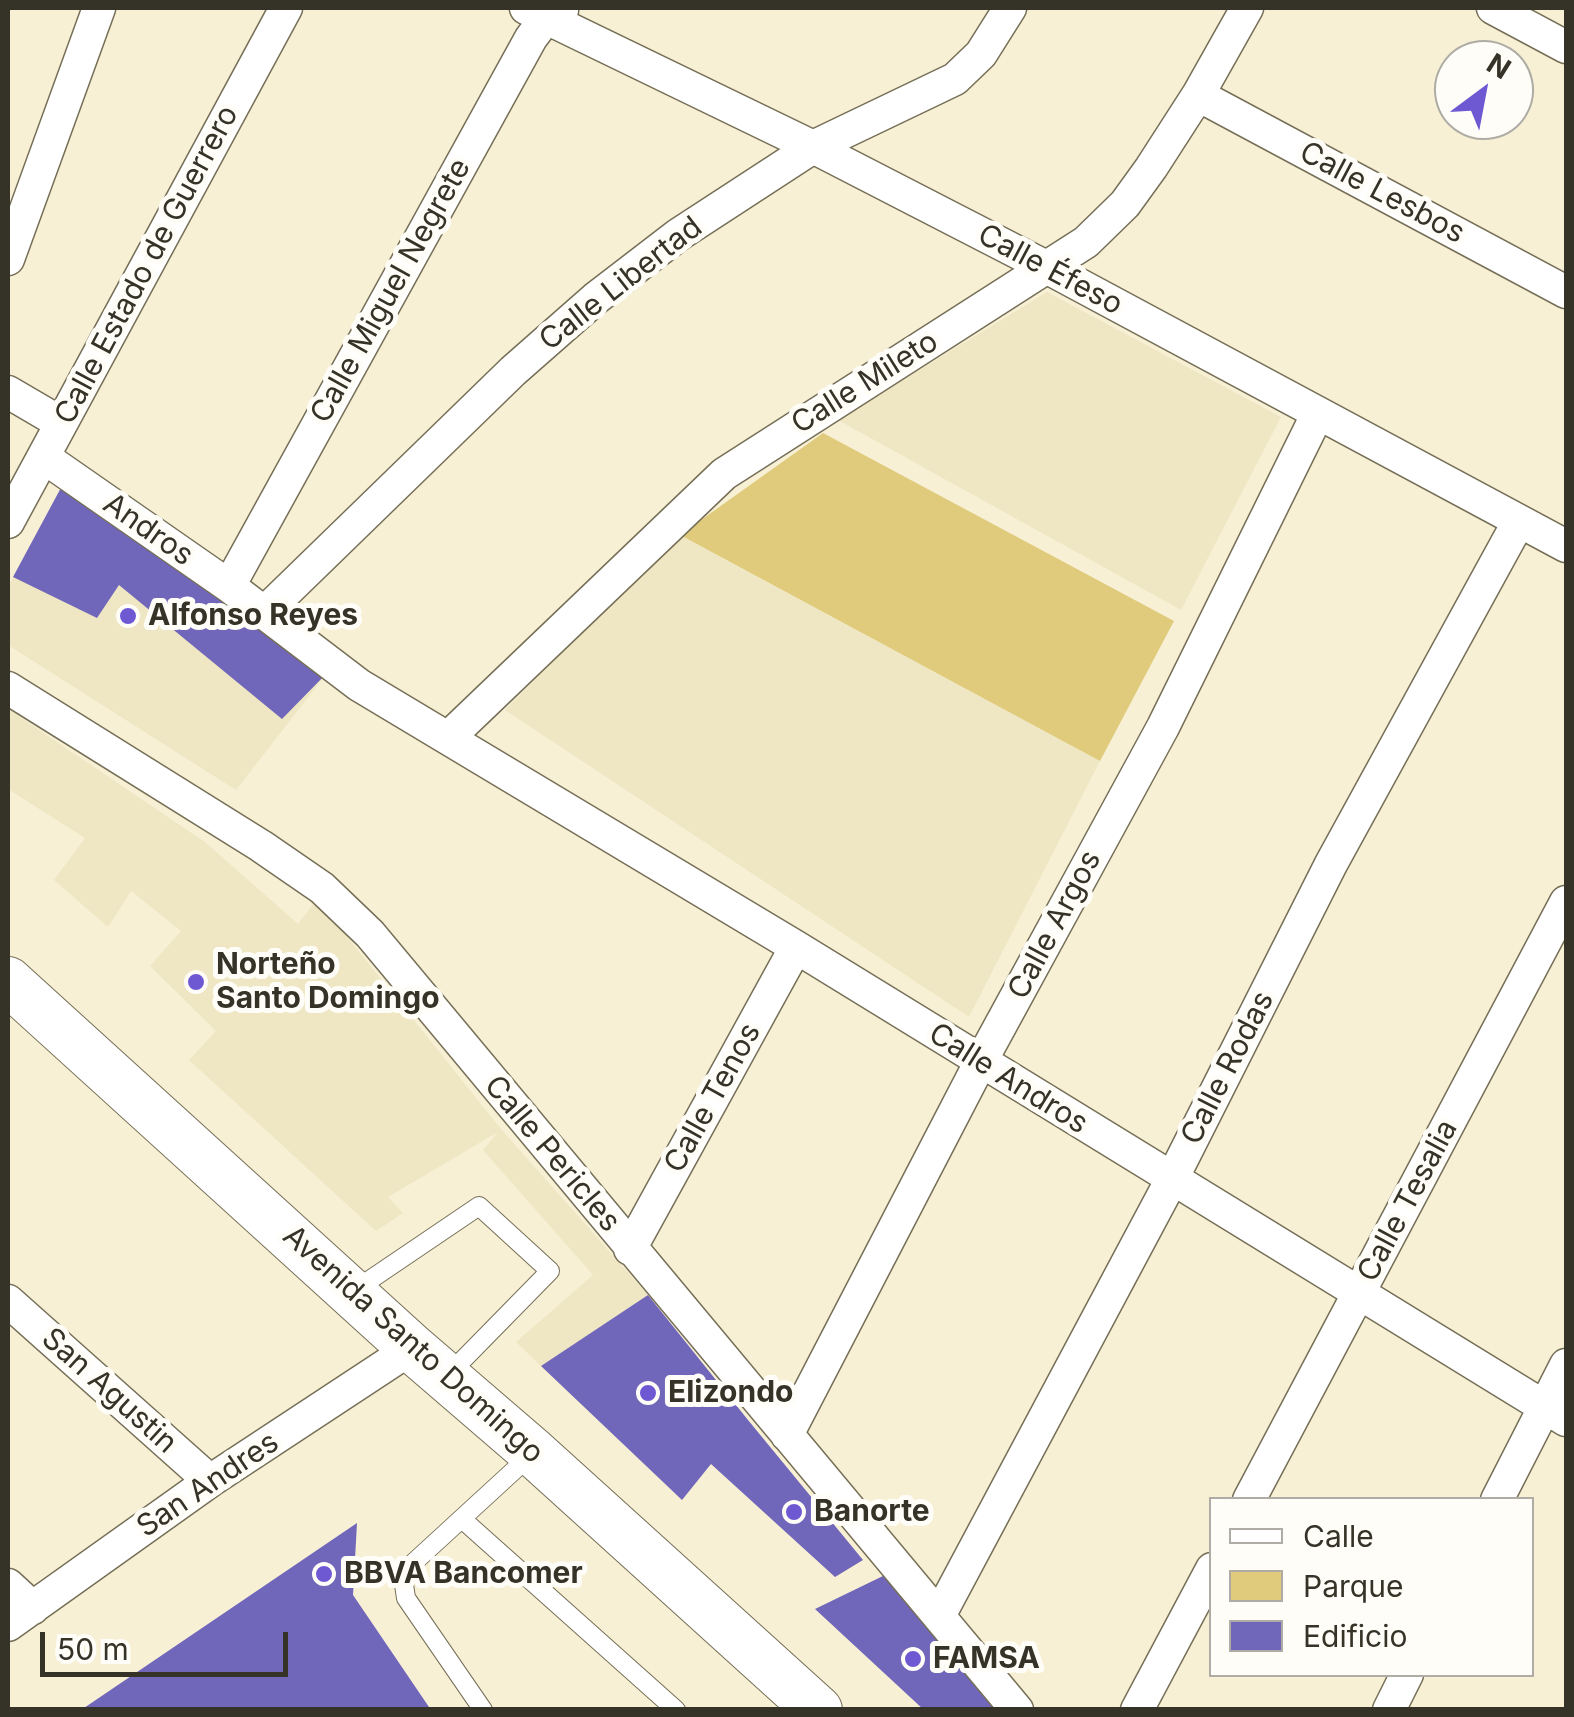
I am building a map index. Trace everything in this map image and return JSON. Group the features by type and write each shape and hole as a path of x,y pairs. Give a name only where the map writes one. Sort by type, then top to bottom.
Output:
{"main road":[{"name":"Avenida Santo Domingo","path":"8,980 818,1710"}],"street":[{"path":"8,259 99,8"},
{"name":"Calle Estado de Guerrero","path":"8,522 286,8"},
{"name":"Calle Libertad","path":"264,612 513,371 596,298 678,235 813,147 955,79 981,54 1010,8"},
{"name":"Calle Mileto","path":"449,737 724,474 1086,242 1125,204 1198,95 1247,8"},
{"path":"1493,8 1566,47"},
{"name":"Calle Éfeso","path":"546,11 1048,268 1566,546"},
{"name":"Calle Miguel Negrete","path":"229,586 546,11"},
{"name":"Calle Lesbos","path":"1198,95 1566,292"},
{"path":"8,392 61,423"},
{"name":"Calle Argos","path":"787,1435 980,1063 1163,727 1318,413"},
{"name":"Andros","path":"44,458 229,586 359,685 449,737"},
{"name":"Calle Rodas","path":"939,1616 1172,1179 1332,864 1518,521"},
{"name":"Calle Pericles","path":"8,688 261,846 322,888 370,934 1017,1710"},
{"name":"Calle Andros","path":"449,737 1555,1413"},
{"name":"Calle Tesalia","path":"1250,1497 1566,902"},
{"name":"Calle Tenos","path":"630,1248 796,947"},
{"name":"San Agustin","path":"8,1300 210,1480"},
{"name":"San Andres","path":"20,1616 210,1480 429,1363"},
{"path":"1498,1497 1555,1413 1566,1365"},
{"path":"1137,1710 1209,1575"},
{"path":"8,1585 20,1616"},
{"path":"1389,1710 1406,1677"}],"lane":[{"path":"352,1292 479,1206 550,1272 429,1363"},
{"path":"483,1710 402,1588 411,1565 534,1453"},
{"path":"462,1520 676,1710"}],"shaded area":[{"path":"1047,292 1281,417 1181,610 838,420"},
{"name":"Alfonso Reyes","path":"63,484 327,673 236,790 8,645 8,587"},
{"path":"679,535 1100,761 969,1017 505,710"},
{"path":"8,709 205,842 298,924 317,899 501,1129 648,1295 541,1366 516,1342 593,1275 483,1150 498,1132 388,1197 403,1213 376,1231 189,1060 216,1031 150,966 181,931 131,891 108,927 54,880 85,838 8,789"}],"green space":[{"path":"823,433 1174,621 1100,761 680,535"}],"building":[{"path":"63,484 327,673 282,719 119,585 97,618 13,577"},
{"name":"Elizondo","path":"648,1295 863,1560 835,1577 711,1464 682,1500 541,1366"},
{"path":"357,1523 353,1595 431,1710 81,1710"},
{"name":"FAMSA","path":"885,1575 998,1710 924,1710 815,1609"}],"place":[{"name":"Alfonso Reyes","path":"128,616"},
{"name":"Norteño Santo Domingo","path":"196,982"},
{"name":"Elizondo","path":"648,1393"},
{"name":"Banorte","path":"794,1512"},
{"name":"BBVA Bancomer","path":"324,1574"},
{"name":"FAMSA","path":"913,1659"}]}
